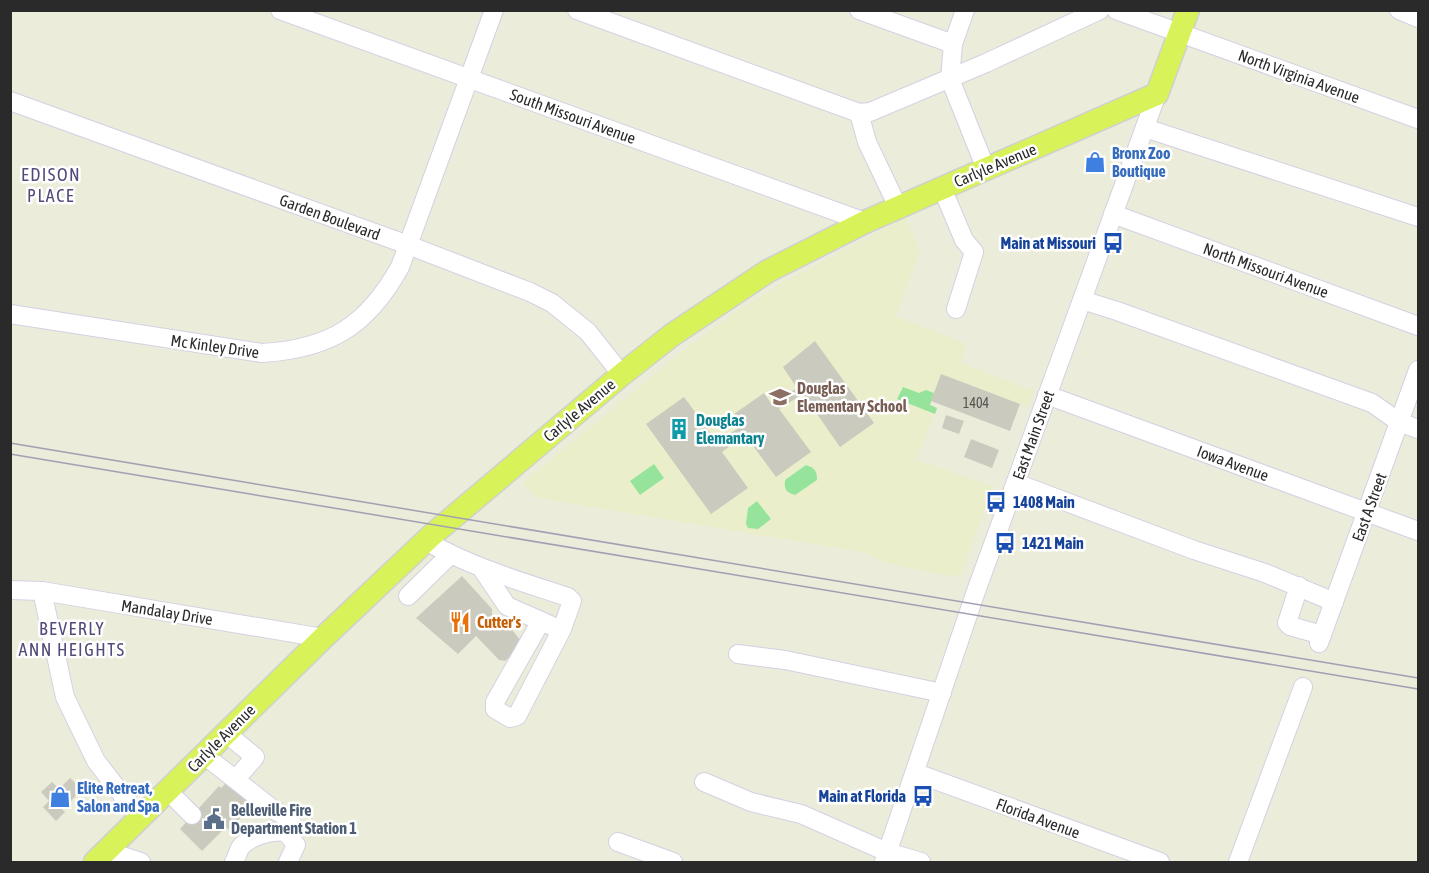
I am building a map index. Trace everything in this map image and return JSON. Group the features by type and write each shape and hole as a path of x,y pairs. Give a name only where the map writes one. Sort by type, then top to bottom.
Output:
{"main road":[{"name":"East Main Street","path":"1157,94 1188,10"},
{"name":"Carlyle Avenue","path":"101,857 322,638 426,541 672,335 768,271 865,222 1157,94"}],"street":[{"name":"South Missouri Avenue","path":"280,10 865,222"},
{"name":"Mc Kinley Drive","path":"10,314 262,354 307,347 329,339 351,326 371,309 400,267 494,10"},
{"path":"577,10 859,113 870,112 950,79 1100,10"},
{"path":"859,10 953,44"},
{"path":"965,10 953,44 950,79 986,169"},
{"name":"North Virginia Avenue","path":"1116,10 1419,119"},
{"path":"1399,10 1419,18"},
{"name":"East Main Street","path":"886,857 1047,395 1157,94"},
{"name":"Garden Boulevard","path":"10,101 408,245 530,292 552,303 588,332 622,375"},
{"path":"859,113 867,142 898,207"},
{"path":"1145,128 1419,218"},
{"path":"942,188 964,240 974,252 956,309"},
{"name":"North Missouri Avenue","path":"1113,214 1419,326"},
{"path":"1082,300 1372,403 1399,422 1419,429"},
{"name":"East A Street","path":"1299,586 1287,623 1320,639 1419,370"},
{"name":"Iowa Avenue","path":"1047,395 1419,531"},
{"path":"1016,483 1149,534 1265,573 1334,602"},
{"path":"426,541 482,569 570,598 572,604 562,629 517,716 510,718 495,709 495,702 541,621"},
{"path":"408,596 450,555"},
{"path":"482,569 507,606 562,629"},
{"name":"Mandalay Drive","path":"10,590 42,591 322,638"},
{"path":"42,591 65,698 96,761 140,818"},
{"path":"738,654 796,662 942,693"},
{"path":"1243,861 1303,687"},
{"path":"226,733 255,757 236,779"},
{"path":"204,755 274,810 291,819 292,828 286,832 277,831 251,839 241,847 234,862"},
{"name":"Florida Avenue","path":"916,773 1160,862"},
{"path":"704,782 751,802 801,814 886,857 921,862"},
{"path":"168,791 192,815"},
{"path":"286,832 296,845 288,862"},
{"path":"618,842 673,862"},
{"path":"101,857 141,862"}],"shaded area":[{"name":"Douglas Elementary School","path":"905,218 920,251 896,316 966,344 961,363 1034,391 1028,407 941,375 930,404 937,408 916,460 993,486 960,577 884,562 862,552 536,497 522,483 680,353 737,311 788,280"}],"green space":[{"path":"903,387 919,393 926,390 934,393 930,405 937,408 935,414 897,399"},
{"path":"654,464 664,478 640,495 630,481"},
{"path":"806,465 815,470 817,480 795,495 790,493 785,488 785,480"},
{"path":"757,501 771,519 758,529 748,528 746,524 748,508"}],"building":[{"name":"Douglas Elemantary","path":"815,341 874,423 840,447 803,394 779,409 811,452 776,477 745,435 722,452 748,488 711,514 646,424 684,397 717,442 743,425 734,414 764,393 772,405 797,388 783,367"},
{"path":"941,374 1020,404 1010,431 931,401"},
{"path":"946,415 964,421 959,434 942,428"},
{"path":"971,439 999,450 992,468 964,457"},
{"name":"Cutter's","path":"462,576 492,609 492,614 505,627 508,625 521,641 521,646 505,661 499,660 476,636 458,654 416,618"},
{"name":"Elite Retreat, Salon and Spa","path":"70,778 82,789 68,804 66,801 63,804 65,807 62,809 65,812 56,821 43,807 49,801 41,792 52,782 59,789"},
{"name":"Belleville Fire Department Station 1","path":"227,782 248,802 243,808 247,811 229,830 226,827 202,851 180,829 219,786 221,788"}],"tram line":[{"path":"10,443 1418,678"},
{"path":"10,454 1418,689"}],"place":[{"name":"Bronx Zoo Boutique","path":"1095,162"},
{"name":"Main at Missouri","path":"1113,243"},
{"name":"Douglas Elementary School","path":"780,397"},
{"name":"Douglas Elemantary","path":"679,429"},
{"name":"1408 Main","path":"996,502"},
{"name":"1421 Main","path":"1005,543"},
{"name":"Cutter's","path":"460,622"},
{"name":"Main at Florida","path":"923,796"},
{"name":"Elite Retreat, Salon and Spa","path":"60,797"},
{"name":"Belleville Fire Department Station 1","path":"214,819"}],"district":[{"name":"EDISON PLACE","path":"51,184"},
{"name":"BEVERLY ANN HEIGHTS","path":"72,638"}]}
